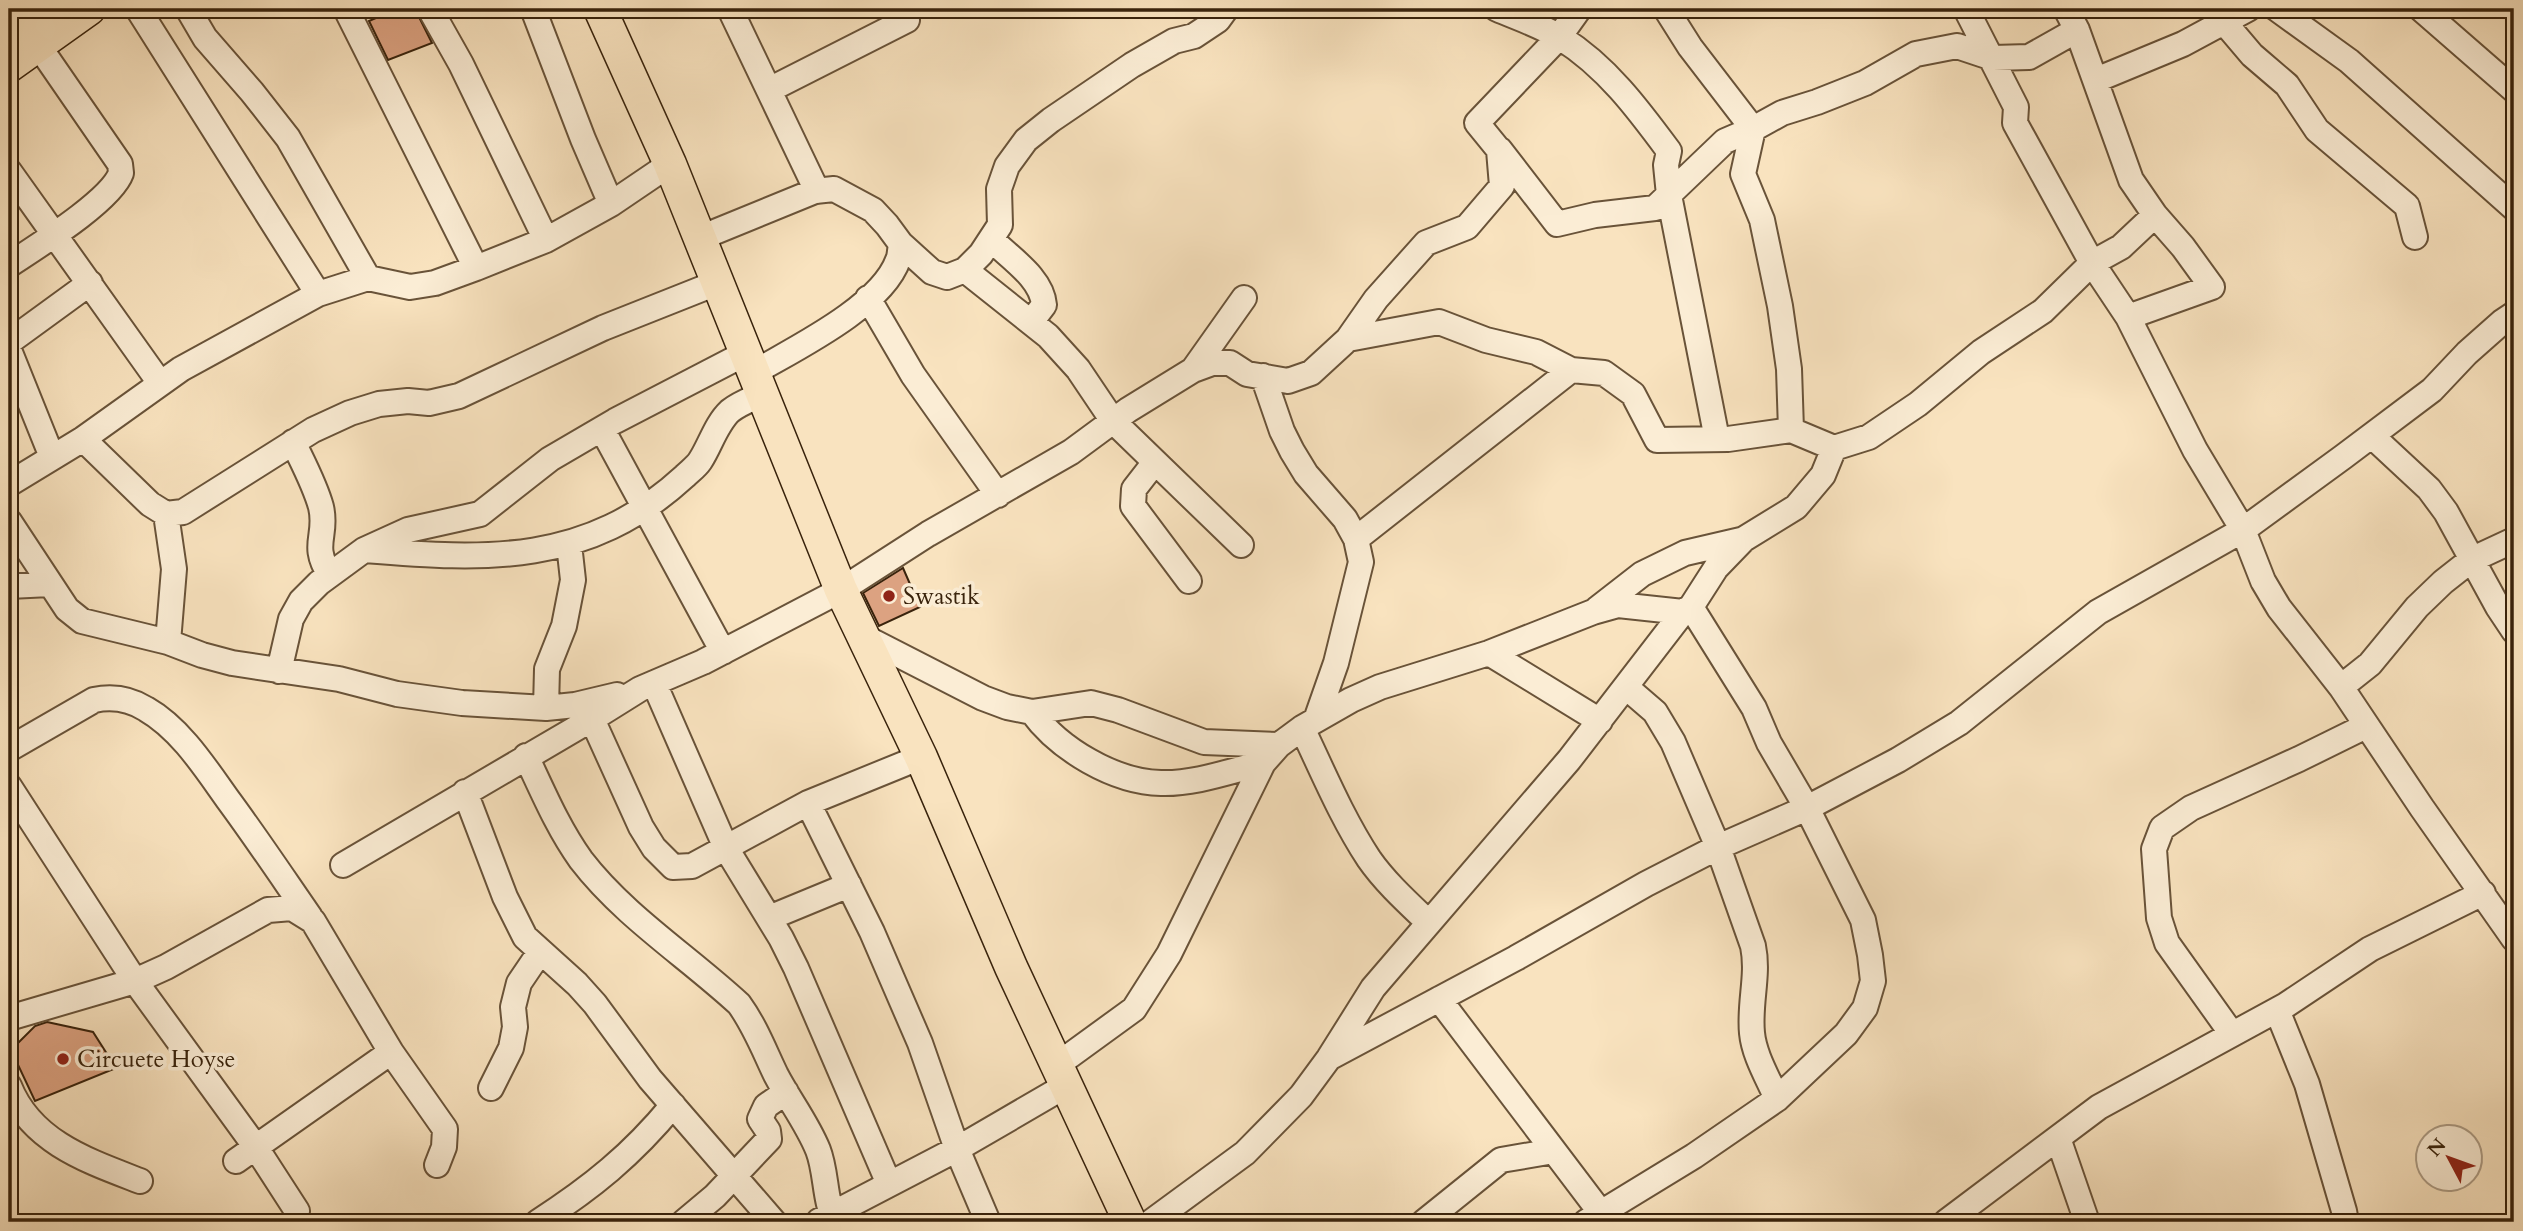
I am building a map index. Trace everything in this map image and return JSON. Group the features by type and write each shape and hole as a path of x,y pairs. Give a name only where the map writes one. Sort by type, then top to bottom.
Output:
{"main road":[{"path":"9,66 25,22 89,9"},
{"path":"600,9 670,164 719,282 841,590 921,757 1010,967 1130,1222"}],"street":[{"path":"138,9 318,294"},
{"path":"188,9 205,38 288,138 368,278"},
{"path":"346,9 476,268"},
{"path":"430,9 461,65 546,240"},
{"path":"533,9 611,204"},
{"path":"730,9 817,191"},
{"path":"700,238 817,191 834,188 873,210 901,244 932,272 947,277 965,270 992,240 1000,225 999,189 1007,166 1026,140 1132,65 1174,41 1194,36 1218,20 1226,9"},
{"path":"1497,9 1559,37 1577,50 1628,95 1669,151 1666,165 1669,195 1717,439"},
{"path":"1579,9 1559,37 1477,123 1557,224 1595,215 1655,208 1725,141 1782,113 1866,83 1916,54 1956,46 1993,58 2029,57 2071,19 2096,80 2131,180 2212,287 2128,317"},
{"path":"1666,9 1690,47 1753,129"},
{"path":"1966,9 2016,107 2015,123 2092,263 2128,317 2194,450 2243,530 2263,581 2279,608 2341,687 2514,939"},
{"path":"2096,80 2183,44 2248,9"},
{"path":"2277,9 2349,61 2514,208"},
{"path":"2421,9 2514,90"},
{"path":"769,90 907,20"},
{"path":"9,265 111,191 118,183 121,173 120,164 25,22"},
{"path":"2224,22 2252,55 2287,85 2317,130 2407,206 2415,237"},
{"path":"1753,129 1743,174 1762,220 1780,306 1789,369 1791,430"},
{"path":"343,865 647,686 723,652 841,590 928,534 1070,452 1193,370 1212,363 1230,363 1247,374 1288,381 1311,373 1348,339 1376,299 1426,243 1467,227 1502,186 1499,150"},
{"path":"9,484 83,439 160,383 318,294 368,278 410,287 435,283 476,268 546,240 611,204 670,164"},
{"path":"9,171 160,383"},
{"path":"1348,339 1440,322 1486,340 1536,352 1571,370 1604,373 1633,394 1657,440 1717,439 1791,430 1834,448 1868,437 1918,404 1981,352 2043,311 2092,263 2121,247 2155,215"},
{"path":"992,240 1035,281 1044,296 1044,305 1031,322"},
{"path":"279,671 291,619 302,601 363,550 408,530 480,513 550,459 601,429 755,373 831,328 883,285 898,261 901,244"},
{"path":"965,270 1048,336 1078,369 1113,421 1241,545"},
{"path":"83,439 150,504 166,514 183,512 293,442 350,413 379,404 408,401 429,403 459,396 603,328 719,282"},
{"path":"9,342 90,283"},
{"path":"868,298 913,375 998,495"},
{"path":"1193,370 1244,298"},
{"path":"1329,1058 1516,958 1646,884 1718,847 1807,808 1898,760 1959,723 2098,612 2243,530 2372,436 2432,390 2468,353 2514,314"},
{"path":"9,350 52,457"},
{"path":"1356,539 1571,370"},
{"path":"363,550 441,556 489,556 569,544 627,520 698,464 728,413 741,404 755,373"},
{"path":"1263,376 1282,431 1292,451 1306,474 1345,519 1356,539 1361,562 1336,663 1309,724 1347,822 1369,859 1388,883 1428,922"},
{"path":"601,429 723,652"},
{"path":"2372,436 2429,489 2446,512 2470,560 2514,631"},
{"path":"293,442 311,480 321,510 323,525 318,541 319,552 331,575"},
{"path":"1151,1222 1245,1153 1301,1096 1329,1058 1373,988 1569,760 1716,568 1744,539 1796,507 1823,475 1834,448"},
{"path":"1155,462 1134,489 1133,506 1189,581"},
{"path":"166,514 174,569 168,642"},
{"path":"9,521 67,609 82,621 168,642 232,663 339,679 410,696 462,703 546,708 575,705 647,686"},
{"path":"1593,611 1642,574 1685,553 1744,539"},
{"path":"2341,687 2370,664 2417,607 2470,560 2514,540"},
{"path":"546,708 547,669 564,626 573,580 569,544"},
{"path":"9,586 50,584"},
{"path":"526,756 559,827 582,860 633,914 739,1004 752,1022 818,1153 826,1176 828,1219 957,1149 1062,1075 1134,1009 1169,954 1263,763 1279,745 1309,724 1380,687 1489,653 1593,611 1618,605 1687,609"},
{"path":"1599,1214 1694,1156 1777,1098 1846,1034 1865,1008 1873,981 1863,920 1807,808 1769,743 1754,708 1687,609"},
{"path":"864,637 983,698 1007,707 1032,712 1091,703 1118,710 1204,742 1279,745"},
{"path":"1489,653 1600,721"},
{"path":"647,686 726,848 796,968 889,1184"},
{"path":"1626,687 1644,701 1665,727 1718,847 1753,946 1756,962 1752,1031 1754,1046 1777,1098"},
{"path":"9,749 94,700 110,697 146,708 165,723 203,764 313,921 391,1052 445,1129 444,1147 437,1165"},
{"path":"1032,712 1043,727 1077,755 1137,779 1160,783 1182,782 1263,763"},
{"path":"592,719 641,827 654,848 673,867 692,866 808,803 921,757"},
{"path":"2232,1034 2166,943 2159,918 2154,849 2156,840 2162,828 2191,808 2366,726"},
{"path":"9,786 246,1154 297,1211"},
{"path":"465,792 516,921 525,937 595,1004 634,1058 774,1222"},
{"path":"808,803 872,933 919,1042 957,1149 988,1222"},
{"path":"769,918 849,885"},
{"path":"1946,1222 2099,1107 2277,1010 2370,949 2483,893"},
{"path":"9,1018 135,981 268,911 292,908 313,921"},
{"path":"491,1088 511,1048 515,1027 513,1007 519,983 540,952"},
{"path":"1439,999 1599,1214 1631,1222"},
{"path":"2277,1010 2307,1084 2346,1222"},
{"path":"246,1154 391,1052"},
{"path":"9,1086 24,1113 40,1131 59,1146 92,1163 140,1181"},
{"path":"684,1222 699,1211 769,1139 768,1131 760,1119 761,1113 786,1092"},
{"path":"538,1222 585,1192 615,1167 647,1137 673,1105"},
{"path":"2059,1138 2087,1222"},
{"path":"1424,1222 1501,1160 1554,1151"}],"building":[{"path":"381,9 415,9 432,43 388,60 369,21 383,15"},
{"name":"Swastik","path":"903,568 920,607 879,626 863,593"},
{"name":"Circuete Hoyse","path":"47,1022 93,1032 116,1068 35,1101 11,1050 35,1026"}],"place":[{"name":"Swastik","path":"889,596"},
{"name":"Circuete Hoyse","path":"63,1059"}]}
